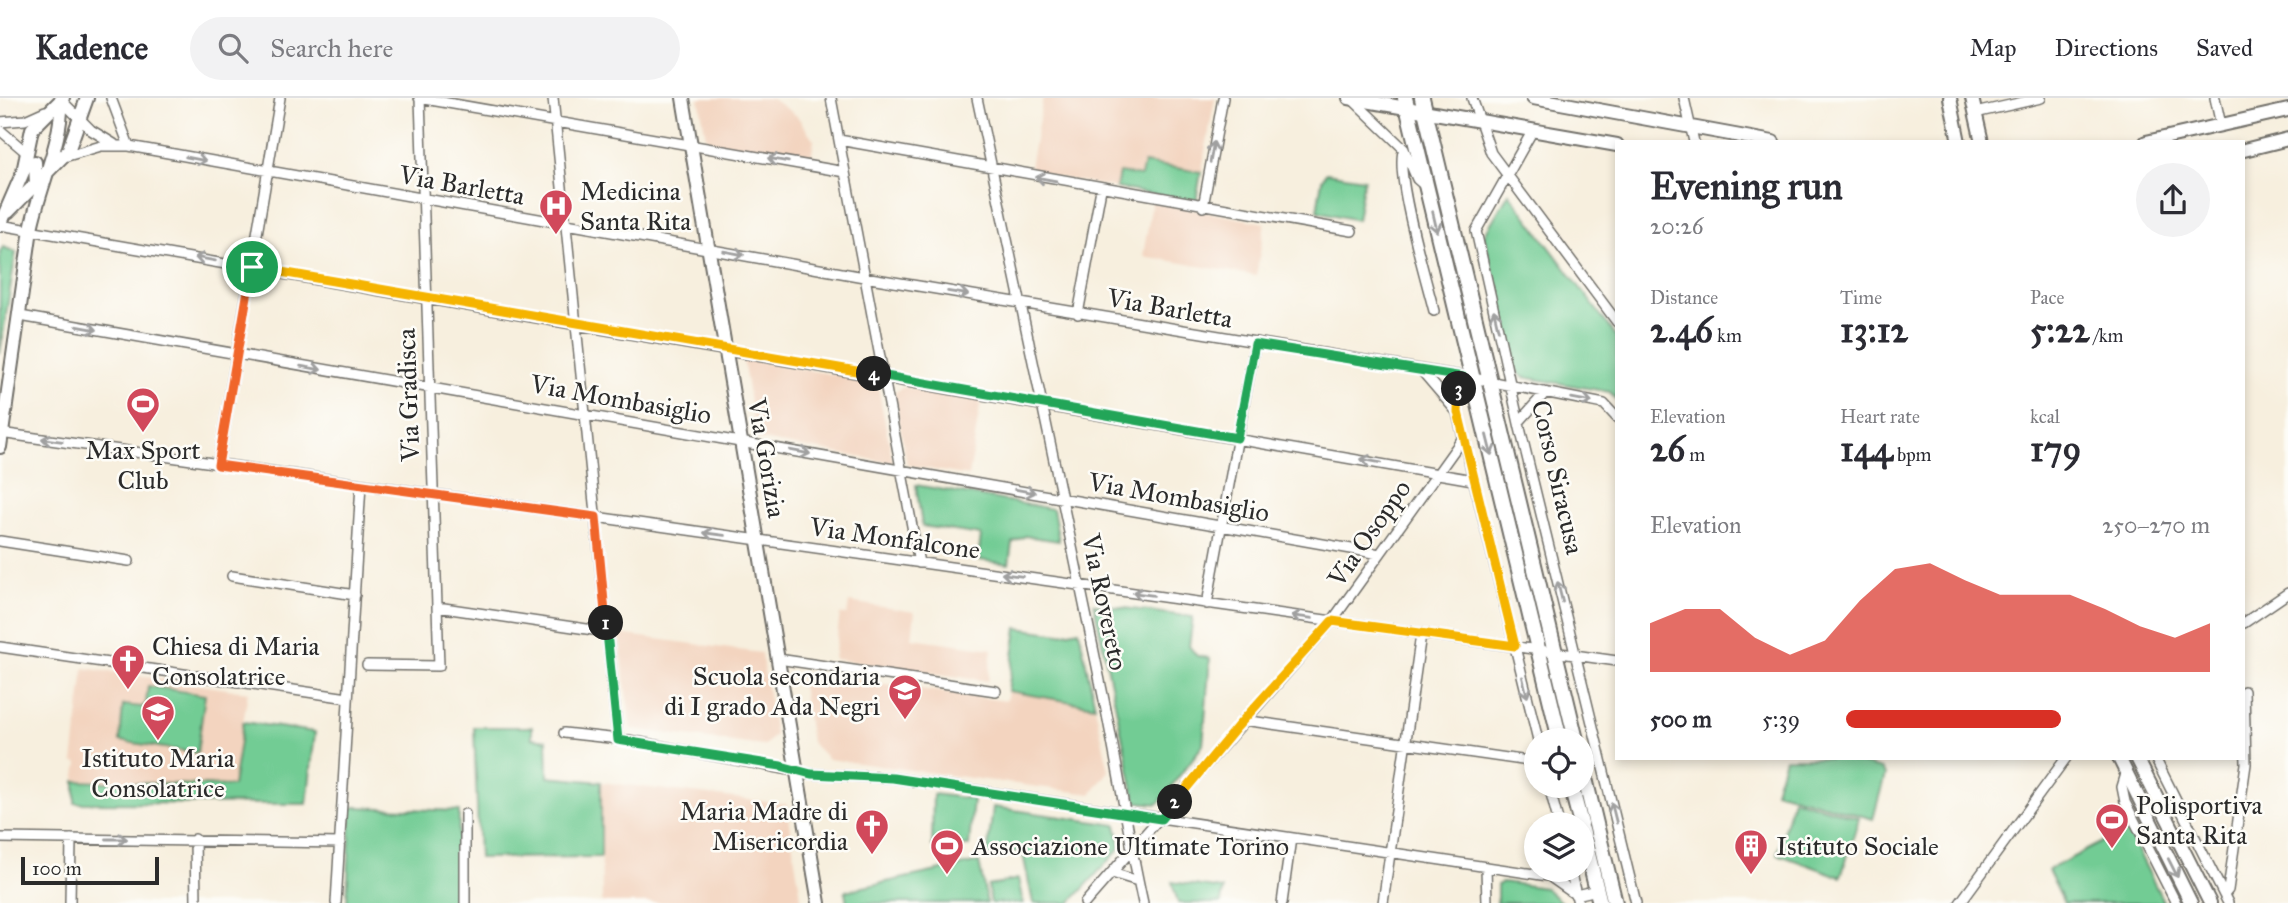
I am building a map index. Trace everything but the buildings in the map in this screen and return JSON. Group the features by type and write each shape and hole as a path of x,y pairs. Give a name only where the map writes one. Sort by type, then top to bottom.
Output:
{"main road":[{"path":"1406,103 1468,378 1557,728"},
{"name":"Corso Siracusa","path":"1424,104 1573,728"},
{"path":"1594,865 1602,893 1615,903"}],"street":[{"path":"58,161 71,146 87,98"},
{"path":"111,98 129,146"},
{"path":"218,465 280,98"},
{"path":"419,98 845,172"},
{"name":"Via Gradisca","path":"367,665 439,666 419,98"},
{"path":"553,98 618,740"},
{"name":"Via Gorizia","path":"683,98 820,903"},
{"path":"831,98 919,563"},
{"name":"Via Rovereto","path":"977,98 1062,498 1143,903"},
{"path":"1203,207 1223,98"},
{"path":"1350,98 1424,104 1479,120 1615,145"},
{"path":"1350,98 1404,149 1418,179 1427,188"},
{"path":"1472,98 1491,153 1615,319"},
{"path":"1533,98 1762,140"},
{"path":"1684,98 1694,140"},
{"path":"1950,98 1959,140"},
{"path":"1972,98 1982,140"},
{"path":"1975,113 2041,98"},
{"path":"2215,98 2221,125"},
{"path":"61,99 98,136 115,144"},
{"path":"37,196 31,157 32,129 61,99"},
{"path":"0,447 31,229 37,196 61,123 61,99"},
{"path":"0,122 25,120 50,109"},
{"path":"2155,140 2288,110"},
{"path":"0,130 46,170"},
{"name":"Corso Siracusa","path":"1533,130 1476,231 1519,422 1636,903"},
{"path":"2245,150 2288,139"},
{"path":"839,140 1352,232"},
{"path":"2,217 46,170 58,161 77,152 115,144"},
{"name":"Via Barletta","path":"115,144 864,277 1491,382 1604,404 1615,416"},
{"path":"1404,149 1400,156 1402,182 1434,311"},
{"path":"2,217 31,157"},
{"name":"Via Barletta","path":"1078,314 1101,189"},
{"path":"2,217 31,229 1474,480"},
{"name":"Via Mombasiglio","path":"20,316 1380,554"},
{"path":"1207,604 1255,344"},
{"path":"1422,371 1458,412"},
{"path":"1468,378 1458,391 1458,412 1535,728"},
{"path":"1519,422 1545,393"},
{"name":"Via Monfalcone","path":"1,433 1615,661"},
{"name":"Via Osoppo","path":"1084,903 1161,819 1243,720 1332,621 1463,438"},
{"path":"336,903 360,484"},
{"path":"0,541 129,561"},
{"path":"232,576 355,595"},
{"path":"2245,622 2288,593"},
{"path":"437,607 607,632"},
{"path":"1383,903 1421,634"},
{"path":"0,647 348,698"},
{"path":"778,659 996,691"},
{"path":"1243,720 1524,760"},
{"path":"2226,899 2246,764 2245,728"},
{"path":"564,733 811,774 893,778 1524,870"},
{"path":"1960,903 2065,760"},
{"path":"2120,760 2191,903"},
{"path":"2138,760 2210,903"},
{"path":"2156,760 2226,899"},
{"path":"2126,774 2122,787 2125,802 2176,903"},
{"path":"465,814 465,903"},
{"path":"0,838 340,843"},
{"path":"1282,903 1292,838"},
{"path":"70,903 71,839"},
{"path":"195,839 196,903"},
{"path":"1594,853 1623,847"},
{"path":"1486,867 1487,903"},
{"path":"1112,873 1138,881"},
{"path":"1561,882 1577,899 1631,882"}],"shaded area":[{"path":"699,98 771,98 797,116 814,140 811,160 707,143"},
{"path":"1043,98 1215,98 1196,202 1029,172"},
{"path":"1152,202 1265,223 1256,276 1143,256"},
{"path":"743,359 877,382 893,463 756,439"},
{"path":"903,387 981,400 969,476 907,465 894,393"},
{"path":"849,602 915,612 912,638 992,649 988,681 834,659 840,614 847,615"},
{"path":"619,634 761,653 775,735 764,746 631,729"},
{"name":"Istituto Maria Consolatrice","path":"84,668 248,692 233,786 75,781 78,763 73,762"},
{"name":"Scuola secondaria di I grado Ada Negri","path":"800,672 1006,701 1008,691 1095,706 1109,771 1091,794 828,759 811,742"},
{"path":"601,782 786,804 802,903 602,903"}],"green space":[{"path":"1144,163 1201,172 1196,202 1116,188 1119,173 1141,176"},
{"path":"1326,173 1364,179 1357,220 1317,211 1322,180"},
{"path":"1509,193 1615,334 1615,398 1610,392 1523,377 1514,368 1484,235"},
{"path":"3,247 16,252 0,353 0,252"},
{"path":"916,485 1053,509 1059,541 1025,536 1012,543 1009,564 978,560 981,535 922,526"},
{"path":"1094,604 1193,617 1189,646 1197,656 1210,658 1203,745 1158,804 1136,802"},
{"path":"1017,628 1060,634 1079,630 1095,706 1008,691"},
{"path":"148,686 205,695 197,753 120,741 123,705 142,707 146,703"},
{"path":"243,722 315,732 307,804 75,803 75,781 233,786"},
{"path":"474,727 532,727 532,738 547,740 548,777 601,782 601,857 479,858"},
{"path":"1784,760 1849,760 1881,769 1885,775 1873,819 1775,791"},
{"path":"933,794 973,799 969,846 932,846"},
{"path":"1793,799 1859,818 1841,877 1777,854"},
{"path":"993,807 1116,825 1121,847 1070,903 1033,903 1023,854 1016,851 987,857"},
{"path":"351,809 459,811 457,903 347,903"},
{"name":"Polisportiva Santa Rita","path":"2127,829 2164,903 2064,903 2048,870"},
{"name":"Associazione Ultimate Torino","path":"979,862 987,903 847,903 845,891"},
{"path":"1018,879 1023,903 991,903 988,886"},
{"path":"1172,882 1223,889 1221,903 1178,903"},
{"path":"1503,882 1545,888 1562,903 1497,903 1497,885"}],"place":[{"name":"Medicina Santa Rita","path":"556,236"},
{"name":"Max Sport Club","path":"143,434"},
{"name":"Chiesa di Maria Consolatrice","path":"128,691"},
{"name":"Scuola secondaria di I grado Ada Negri","path":"905,721"},
{"name":"Istituto Maria Consolatrice","path":"158,742"},
{"name":"Polisportiva Santa Rita","path":"2112,850"},
{"name":"Maria Madre di Misericordia","path":"872,856"},
{"name":"Associazione Ultimate Torino","path":"947,876"},
{"name":"Istituto Sociale","path":"1751,876"}],"route":[{"path":"252,267 1237,438 1255,344 1463,377 1458,391 1458,412 1515,646 1332,621 1237,727 1161,819 893,778 811,774 781,766 618,740 596,517 218,465 252,267"}]}
